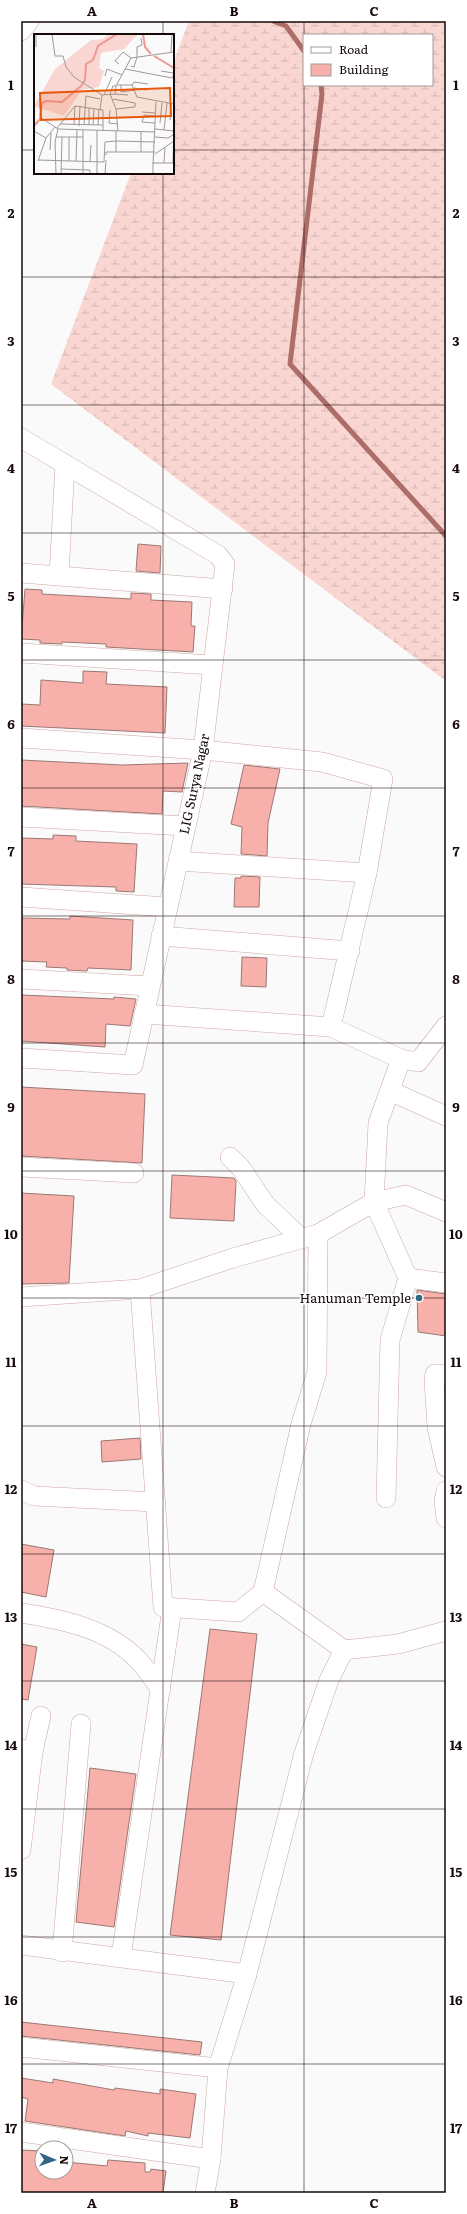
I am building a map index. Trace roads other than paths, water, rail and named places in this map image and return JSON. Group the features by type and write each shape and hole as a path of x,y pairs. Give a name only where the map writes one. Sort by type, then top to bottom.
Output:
{"street":[{"path":"21,30 28,21"},
{"name":"LIG Surya Nagar","path":"21,438 218,555 225,564 203,750 133,1065 21,1058"},
{"path":"59,576 65,464"},
{"path":"21,573 223,589"},
{"path":"21,652 212,665"},
{"path":"21,738 203,750 322,762 383,779 367,873 331,1027"},
{"path":"21,817 185,826"},
{"path":"178,861 367,873"},
{"path":"21,897 168,907"},
{"path":"161,936 350,950"},
{"path":"21,978 150,986"},
{"path":"144,1014 331,1027 401,1059 418,1062 446,1026"},
{"path":"386,1498 390,1340 408,1278 374,1202 378,1123 401,1059"},
{"path":"390,1091 446,1116"},
{"path":"230,1157 241,1168 265,1204 310,1236"},
{"path":"21,1167 134,1173"},
{"path":"21,1297 140,1289 233,1258 310,1236 374,1202 406,1195 446,1212"},
{"path":"140,1289 163,1607 238,1612 264,1592 301,1424 317,1372 310,1236"},
{"path":"408,1278 446,1283"},
{"path":"446,1374 435,1374 434,1380 437,1427 446,1467"},
{"path":"21,1490 34,1496 156,1502"},
{"path":"446,1491 444,1501 446,1518"},
{"path":"264,1592 344,1650 398,1644 446,1631"},
{"path":"121,1957 172,1608"},
{"path":"21,1613 54,1618 89,1629 121,1645 138,1660 161,1689"},
{"path":"205,2193 211,2159 218,2068 247,1974 304,1753 329,1680 344,1650"},
{"path":"21,1850 27,1750 41,1716"},
{"path":"62,1952 81,1724"},
{"path":"21,1945 62,1952 121,1957 247,1974"},
{"path":"21,2047 218,2068"},
{"path":"21,2132 211,2159"}],"waterway":[{"path":"273,21 286,26 303,50"},
{"path":"321,86 322,94 290,364 446,536"}],"place":[{"name":"Hanuman Temple","path":"419,1298"}]}
